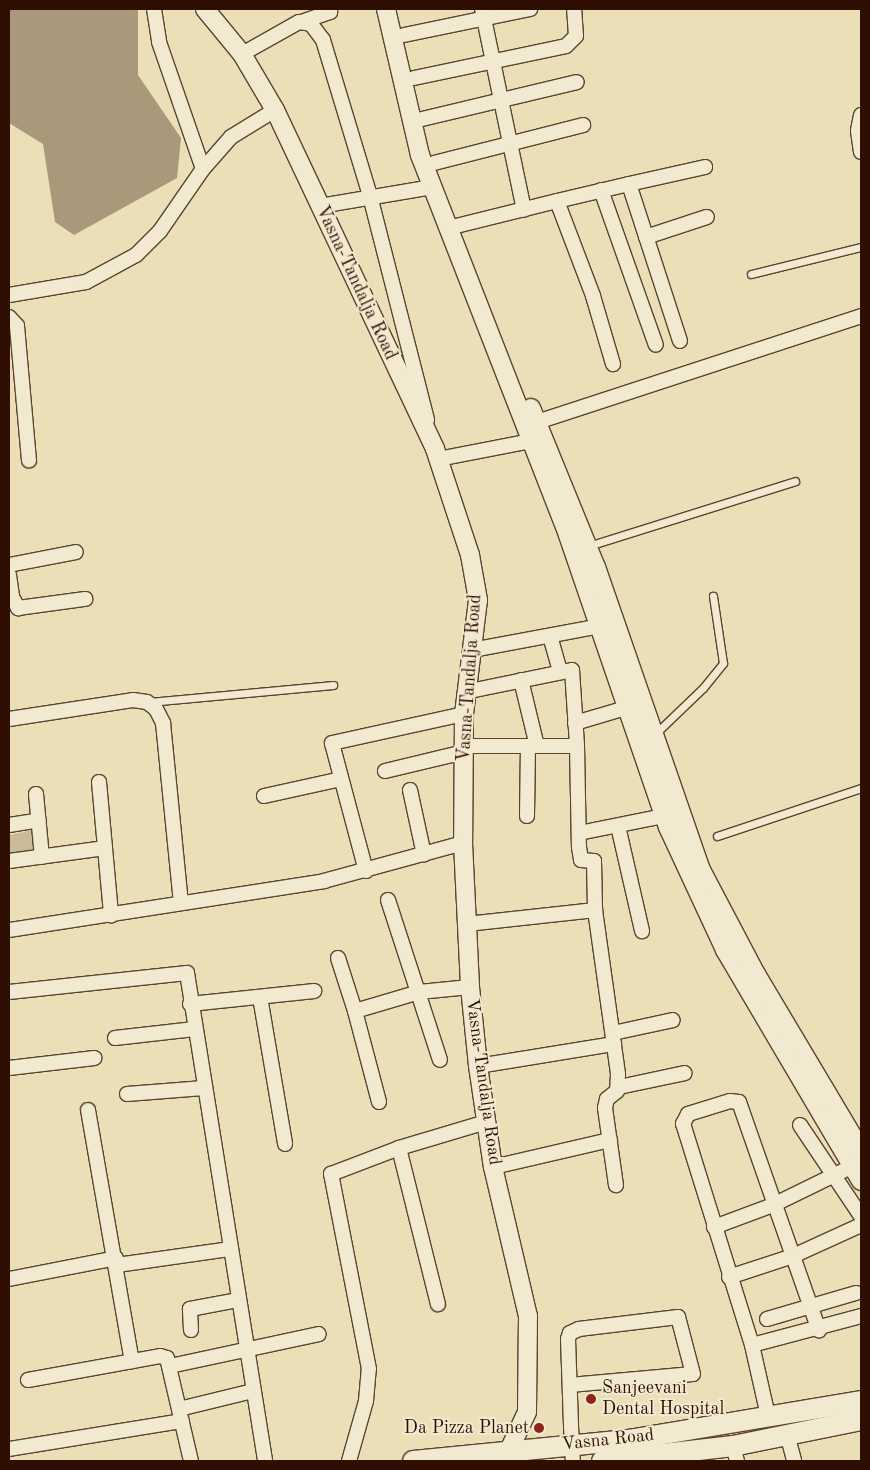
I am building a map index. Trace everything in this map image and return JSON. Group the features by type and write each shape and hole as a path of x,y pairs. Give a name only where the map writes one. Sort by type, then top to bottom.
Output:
{"main road":[{"name":"Vasna Road","path":"413,1461 573,1453 628,1440 861,1401"},
{"name":"Vasna Road","path":"602,1461 735,1454 787,1434 861,1420"}],"street":[{"path":"154,9 160,42 203,169"},
{"name":"Vasna-Tandalja Road","path":"205,9 242,54 275,110 436,454 470,555 478,600 465,692 464,714 464,843 470,988 478,1066 493,1167 528,1316 527,1412 507,1455"},
{"path":"242,54 299,22 330,12 330,9"},
{"path":"386,9 420,155 438,194 531,441 629,707 664,816 694,889 725,950 859,1158"},
{"path":"396,9 404,35 422,119 434,163 438,194 456,226 588,546 700,868 728,923 859,1158"},
{"path":"404,35 483,14 530,9"},
{"path":"414,78 566,46 576,36 574,9"},
{"path":"483,14 495,61 501,100 524,210"},
{"path":"299,22 311,24 323,40 370,196 436,454 531,441"},
{"path":"422,119 577,82"},
{"path":"9,295 86,282 136,255 160,231 203,169 231,137 275,110"},
{"path":"861,115 858,131 861,152"},
{"path":"434,163 510,141 583,125"},
{"path":"456,226 601,190 705,167"},
{"path":"629,184 680,341"},
{"path":"601,190 656,345"},
{"path":"320,206 370,196 438,194"},
{"path":"557,201 593,296 612,364"},
{"path":"646,236 707,216"},
{"path":"537,422 861,316"},
{"path":"9,317 16,326 29,460"},
{"path":"9,565 76,552"},
{"path":"9,575 10,598 18,608 85,599"},
{"path":"472,650 600,626"},
{"path":"550,636 560,672"},
{"path":"465,692 572,670 581,860 594,861 595,910 614,1038 619,1086"},
{"path":"521,680 532,746 527,816"},
{"path":"9,719 133,700 147,702 156,709 163,723 181,903"},
{"path":"575,723 629,707"},
{"path":"366,872 332,743 464,714"},
{"path":"385,771 464,749 577,746"},
{"path":"264,796 341,779"},
{"path":"99,782 111,915"},
{"path":"410,790 424,855"},
{"path":"36,794 42,857"},
{"path":"579,833 664,816"},
{"path":"9,825 39,820"},
{"path":"618,826 642,931"},
{"path":"9,930 286,888 366,872 464,843"},
{"path":"9,861 105,848"},
{"path":"388,900 440,1060"},
{"path":"467,924 595,910"},
{"path":"338,958 380,1102"},
{"path":"9,992 187,973 190,1004 237,1300 265,1461"},
{"path":"354,1011 419,992 470,988"},
{"path":"190,1004 314,991"},
{"path":"260,997 285,1144"},
{"path":"478,1066 614,1038 673,1020"},
{"path":"115,1038 194,1029"},
{"path":"9,1068 94,1058"},
{"path":"616,1185 605,1104 619,1086 686,1073"},
{"path":"127,1094 204,1088"},
{"path":"768,1416 752,1344 729,1277 683,1124 688,1114 730,1101 739,1102 819,1330"},
{"path":"88,1110 116,1261 132,1361"},
{"path":"349,1461 366,1401 369,1370 332,1174 399,1148 486,1122"},
{"path":"800,1126 836,1174 861,1216"},
{"path":"493,1167 610,1140"},
{"path":"399,1148 438,1304"},
{"path":"714,1227 774,1205 836,1174 859,1158"},
{"path":"729,1277 794,1256 861,1225"},
{"path":"9,1279 116,1261 229,1249"},
{"path":"767,1319 856,1293"},
{"path":"191,1330 190,1309 237,1300"},
{"path":"570,1385 693,1374 678,1316 579,1329 570,1334 568,1339 570,1385 573,1453"},
{"path":"752,1344 819,1330 861,1316"},
{"path":"170,1366 246,1348 319,1334"},
{"path":"28,1380 160,1356 167,1358 190,1461"},
{"path":"9,1449 181,1415 253,1391"},
{"path":"787,1434 794,1461"}],"lane":[{"path":"751,274 861,247"},
{"path":"588,546 795,480"},
{"path":"653,736 703,688 723,663 713,596"},
{"path":"147,702 333,685"},
{"path":"717,836 861,788"}],"shaded area":[{"path":"9,9 138,9 138,75 181,138 177,178 74,235 55,222 43,144 9,123"},
{"path":"33,830 37,849 9,855 9,835"}],"place":[{"name":"Sanjeevani Dental Hospital","path":"591,1399"},
{"name":"Da Pizza Planet","path":"539,1428"}]}
